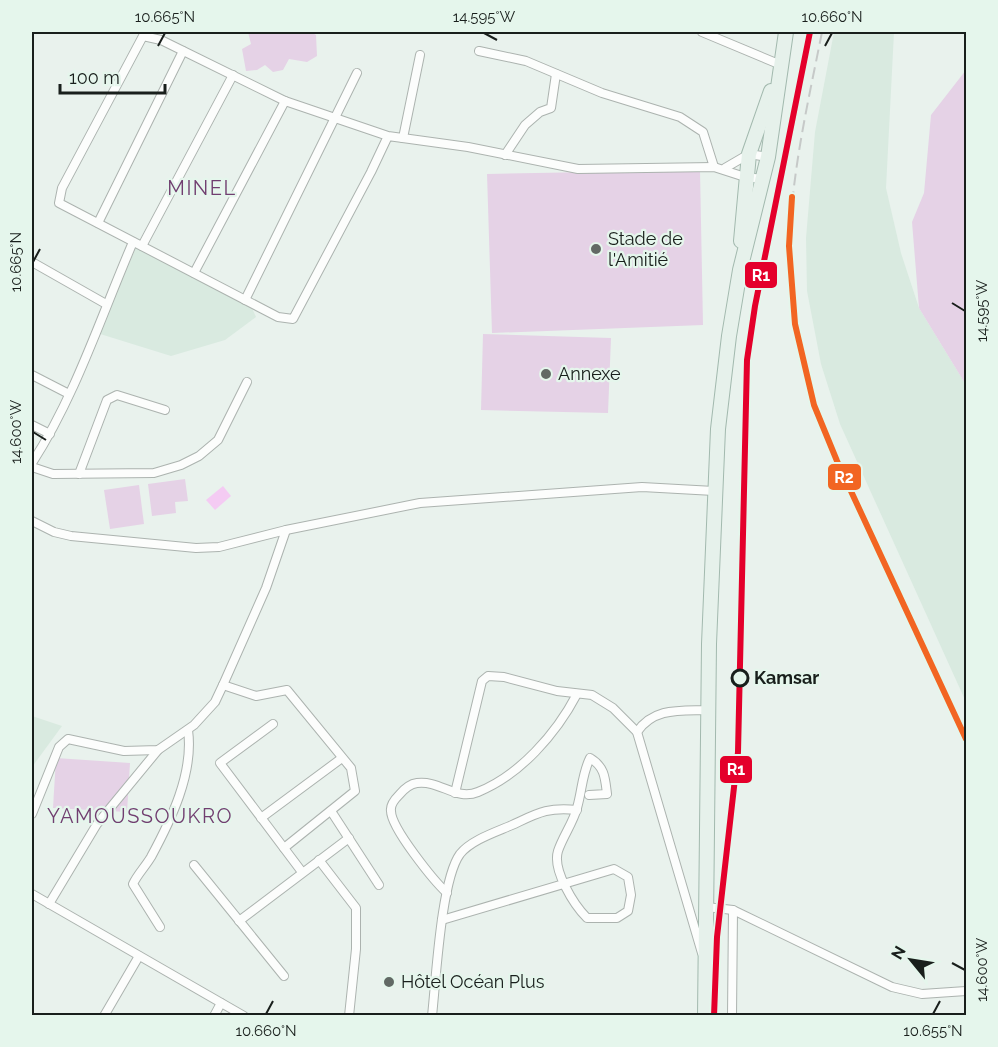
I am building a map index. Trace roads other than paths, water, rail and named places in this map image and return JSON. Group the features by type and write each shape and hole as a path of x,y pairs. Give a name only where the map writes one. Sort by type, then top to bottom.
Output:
{"main road":[{"path":"740,270 768,157 786,32"},
{"path":"705,1016 708,710 714,491 722,393 740,270 749,154 781,64"}],"street":[{"path":"702,32 781,64"},
{"path":"388,136 357,200 293,319 278,317 59,203 62,188 143,36 161,40 285,101 388,136 578,169 714,167 724,168 746,177 763,179"},
{"path":"98,223 183,51"},
{"path":"479,51 526,61 602,93 680,117 703,132 714,167"},
{"path":"403,138 420,55"},
{"path":"245,300 357,73"},
{"path":"505,155 525,125 540,112 551,108 556,74"},
{"path":"233,75 106,304 69,394 32,465 53,474 154,473 181,465 199,456 218,440 247,382"},
{"path":"194,273 285,101"},
{"path":"724,168 749,154 768,157"},
{"path":"32,262 106,304"},
{"path":"32,375 69,394"},
{"path":"79,474 107,400 117,395 165,410"},
{"path":"32,425 50,434"},
{"path":"32,521 54,532 71,536 195,548 219,547 286,530 420,503 642,488 714,491"},
{"path":"49,904 97,824 158,750 188,730 215,702 270,579 286,530"},
{"path":"455,793 484,679 493,675 577,694 592,695 614,708 637,732 705,962"},
{"path":"224,685 256,696 287,690 351,768 355,791 284,848"},
{"path":"447,893 431,878 394,822 391,808 402,791 416,783 437,784 455,793 468,796 478,793 521,767 568,713 577,694"},
{"path":"637,732 649,718 665,711 708,710"},
{"path":"273,723 220,763 302,872"},
{"path":"160,927 133,884 153,854 177,802 191,747 188,730"},
{"path":"32,814 59,747 68,740 124,751 158,750"},
{"path":"261,818 342,758"},
{"path":"442,920 564,884 614,869 628,877 631,895 628,911 617,918 587,918 574,905 564,884 557,854 577,810 583,771 590,758 603,769 607,794 589,795"},
{"path":"432,1016 442,920 456,862 467,848 497,830 539,811 552,808 577,810"},
{"path":"331,811 379,885"},
{"path":"240,921 349,838"},
{"path":"319,860 356,908 356,949 349,1016"},
{"path":"194,866 284,976"},
{"path":"32,894 244,1016"},
{"path":"706,906 733,910 892,987 921,994 966,991"},
{"path":"732,1016 733,910"},
{"path":"104,1016 139,956"},
{"path":"214,1016 221,1004"}],"railway":[{"path":"822,32 798,154 791,216 790,279 800,350 832,448 966,739"},
{"path":"714,1016 717,937 727,847"}],"place":[{"name":"Stade de l'Amitié","path":"596,249"},
{"name":"Annexe","path":"546,374"},
{"name":"Kamsar","path":"740,678"},
{"name":"Hôtel Océan Plus","path":"389,982"}],"district":[{"name":"MINEL","path":"202,188"},
{"name":"YAMOUSSOUKRO","path":"140,816"}]}
